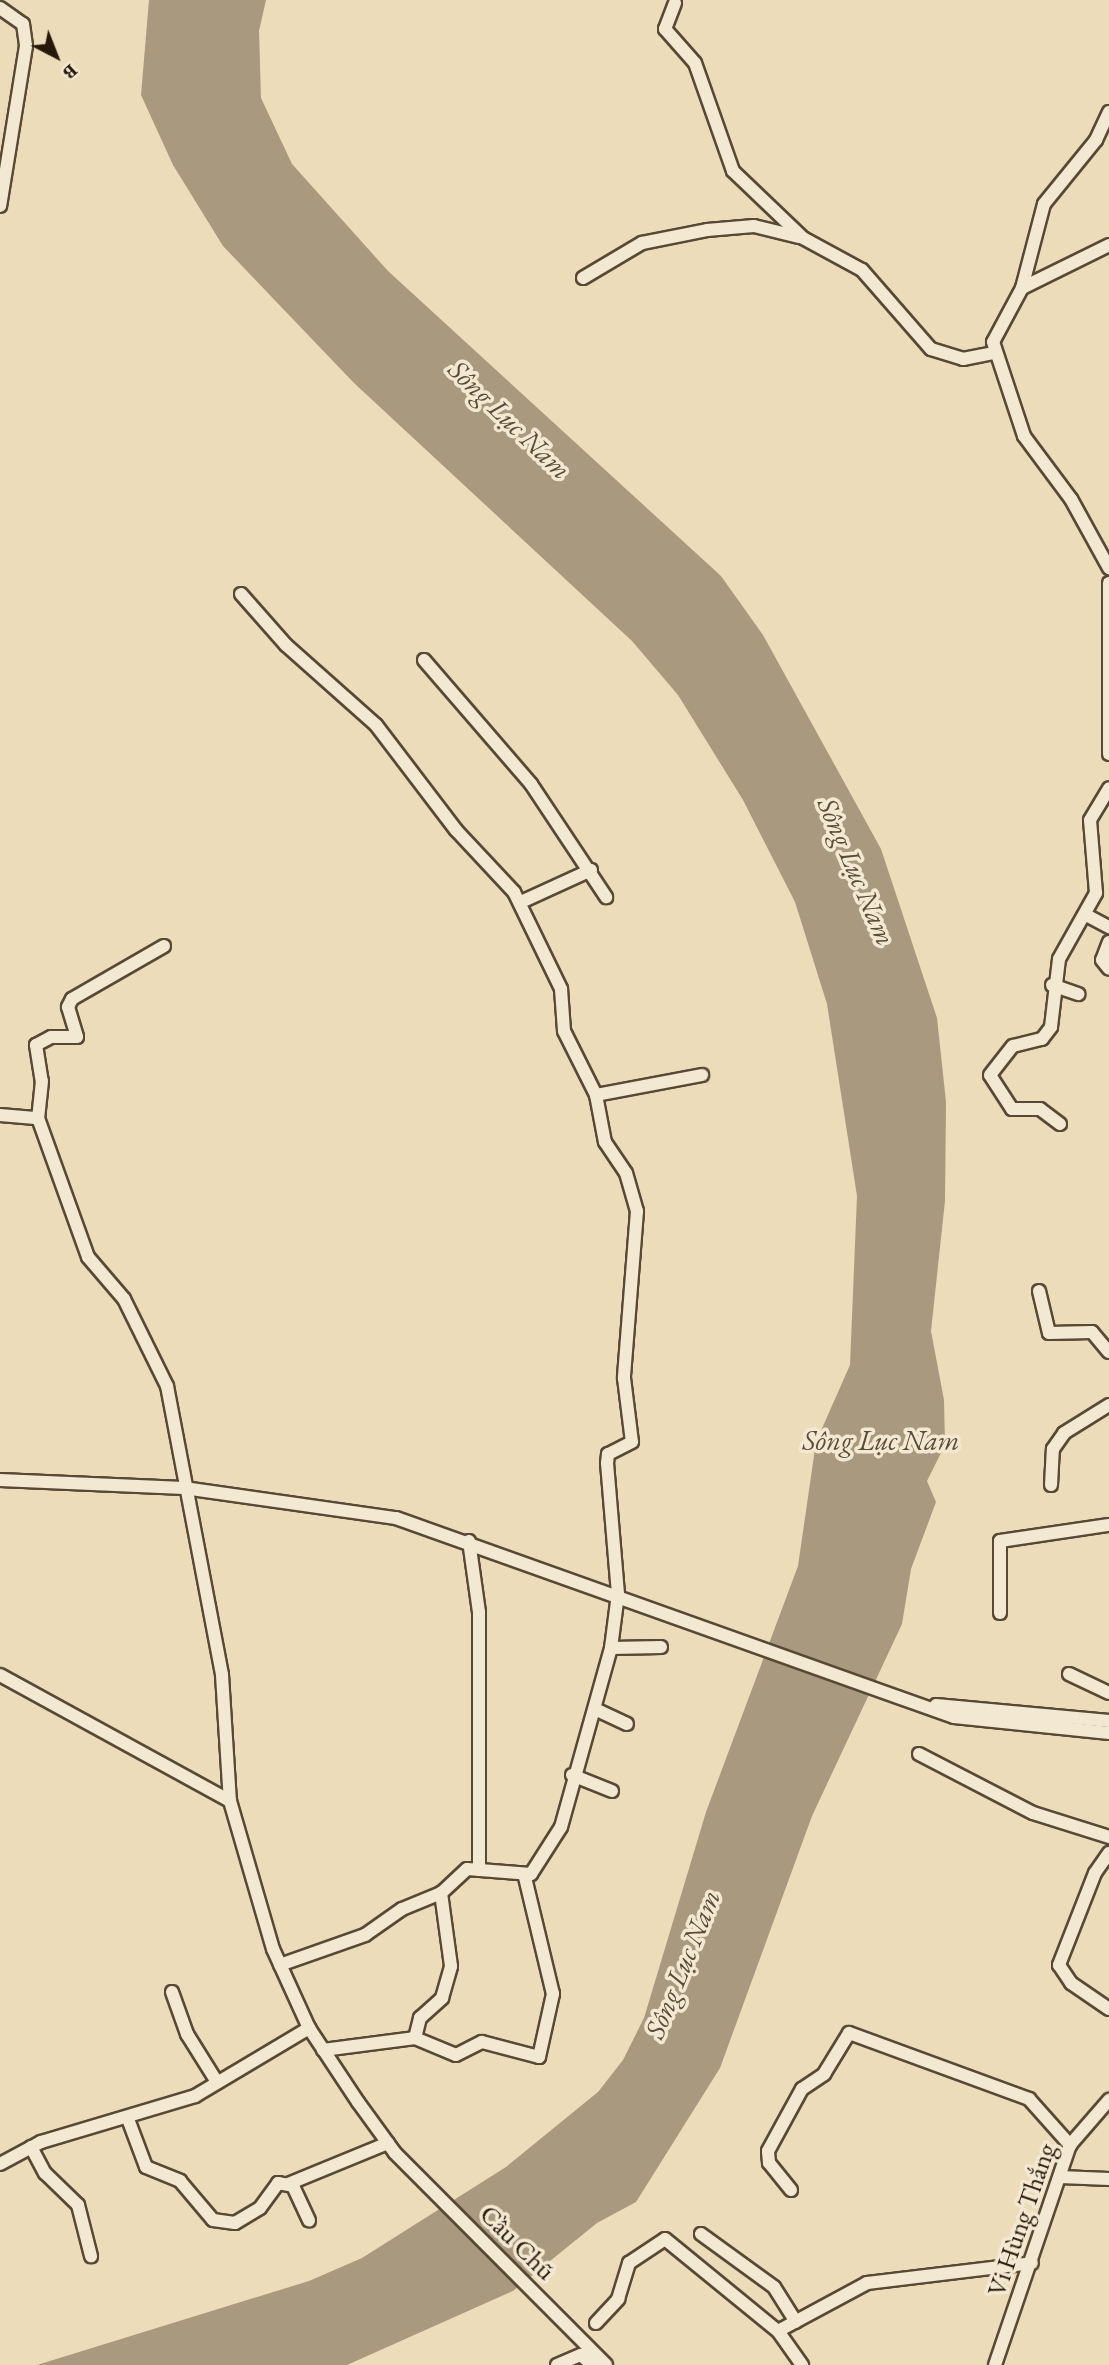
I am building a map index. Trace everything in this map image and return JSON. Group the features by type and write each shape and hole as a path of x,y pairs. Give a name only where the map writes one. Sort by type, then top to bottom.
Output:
{"street":[{"path":"675,3 665,29 695,63 729,165 803,238"},
{"path":"0,8 23,24 26,46 0,206"},
{"path":"1109,112 1096,140 1044,204 1022,288 999,329 995,353 1024,436 1071,499 1109,568"},
{"path":"583,278 642,243 707,230 754,226 803,238 862,270 931,349 963,359 995,353"},
{"path":"1022,288 1109,245"},
{"path":"1109,583 1109,754"},
{"path":"241,594 286,645 376,725 521,902 561,989 564,1031 596,1095 606,1142 626,1173 637,1211 624,1378 632,1442 608,1454 607,1463 618,1594 611,1648 597,1710 572,1775 561,1827 525,1877 553,1994 538,2057 482,2042 456,2055 415,2039 323,2050"},
{"path":"424,660 531,784 591,870 606,897"},
{"path":"1060,1124 1040,1110 1012,1109 990,1075 1013,1046 1047,1034 1052,985 1059,959 1088,916 1097,879 1090,820 1109,788"},
{"path":"521,902 591,870"},
{"path":"1088,916 1109,927"},
{"path":"1109,942 1102,962 1109,969"},
{"path":"0,1115 38,1118 42,1081 36,1045 51,1037 77,1037 68,1007 72,999 164,946"},
{"path":"1052,985 1078,994"},
{"path":"596,1095 702,1074"},
{"name":"Cầu Chũ","path":"38,1118 88,1257 124,1299 162,1375 222,1675 230,1801 280,1965 309,2028 392,2148 606,2365"},
{"path":"1039,1291 1049,1333 1092,1332 1109,1352"},
{"path":"1051,1485 1053,1449 1064,1433 1109,1405"},
{"path":"0,1480 184,1488 396,1518 469,1541 935,1705 954,1717 1109,1733"},
{"path":"1000,1613 1000,1541 1109,1525"},
{"path":"469,1541 480,1612 479,1870"},
{"path":"611,1648 661,1647"},
{"path":"1069,1674 1109,1693"},
{"path":"0,1675 230,1801"},
{"path":"935,1705 1109,1721"},
{"path":"597,1710 628,1724"},
{"path":"919,1754 1033,1814 1109,1838"},
{"path":"572,1775 612,1791"},
{"path":"1109,1853 1095,1872 1059,1965 1071,1983 1109,2010"},
{"path":"280,1965 365,1935 401,1909 441,1893 460,1872 479,1870 525,1877"},
{"path":"415,2039 420,2018 442,1998 451,1966 441,1893"},
{"path":"172,1992 187,2034 217,2082"},
{"path":"1,2160 31,2147 128,2119 217,2082 309,2028"},
{"path":"791,2190 769,2163 768,2151 802,2089 824,2074 849,2033 1029,2099 1070,2145"},
{"name":"Vi Hùng Thắng","path":"995,2365 1032,2263 1070,2145 1109,2100"},
{"path":"128,2119 146,2167 180,2181 201,2212 220,2224 254,2212 274,2185 288,2184 392,2148"},
{"path":"31,2147 45,2172 78,2205 91,2256"},
{"path":"1060,2177 1109,2179"},
{"path":"288,2184 309,2221"},
{"path":"701,2234 774,2287 796,2322"},
{"path":"596,2323 618,2299 629,2263 660,2239 778,2331 802,2365"},
{"path":"778,2331 867,2283 1032,2263"},
{"path":"556,2365 581,2355 592,2365"}],"water":[{"name":"Sông Lục Nam","path":"149,0 266,0 259,31 261,98 292,164 388,271 721,576 763,635 881,849 937,1018 946,1102 945,1201 931,1331 944,1400 945,1445 927,1481 936,1502 911,1569 902,1624 812,1816 720,2068 636,2202 597,2223 513,2291 347,2365 37,2365 309,2281 362,2258 506,2167 598,2092 623,2060 644,2018 706,1812 798,1566 816,1442 850,1365 857,1196 827,1004 795,902 743,800 678,695 632,641 354,383 223,246 173,165 141,95"}]}
